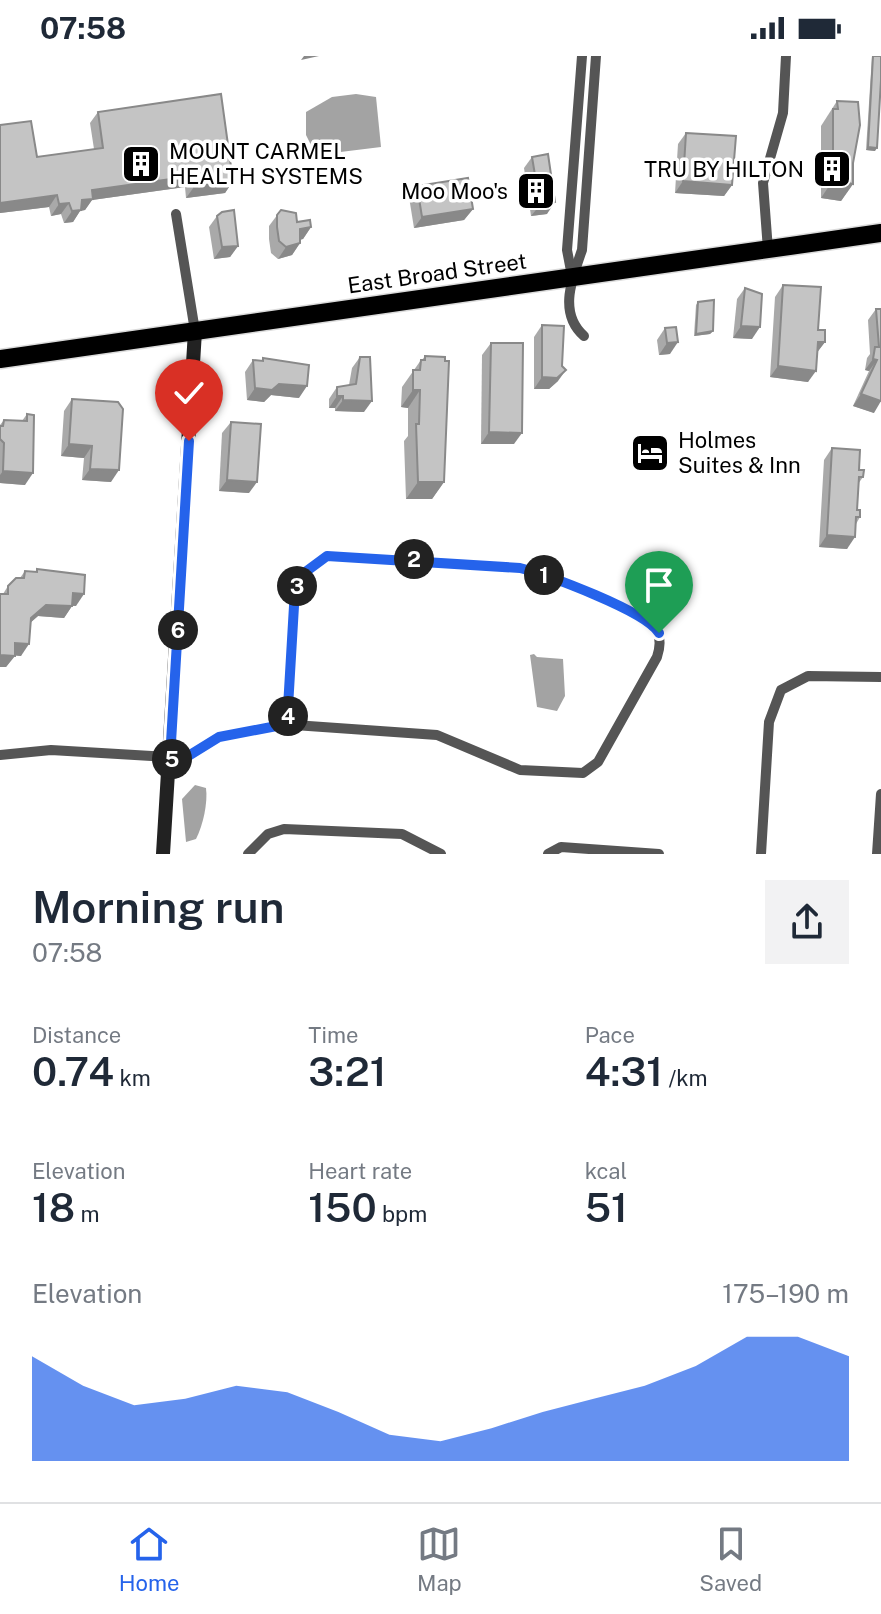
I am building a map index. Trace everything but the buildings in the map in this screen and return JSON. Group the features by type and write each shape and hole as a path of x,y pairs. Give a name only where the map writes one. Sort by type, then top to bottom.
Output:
{"highway":[{"name":"East Broad Street","path":"0,359 881,233"}],"street":[{"path":"573,278 567,250 582,56"},
{"path":"584,336 569,317 573,278 582,250 596,56"},
{"path":"768,250 763,183 783,113 786,56"},
{"path":"163,854 195,331 176,214"},
{"path":"0,755 42,750 185,758 219,737 287,724 437,735 520,770 574,774 590,770 598,762 661,645 657,630 642,618 550,577 504,566 337,554 311,565 299,581 293,600 287,724"},
{"path":"761,854 769,722 781,690 798,679 818,674 881,677"},
{"path":"877,854 881,794"},
{"path":"248,854 268,834 284,829 402,834 441,854"},
{"path":"548,854 561,847 659,854"}],"shaded area":[{"path":"356,94 376,97 381,147 316,155 306,135 306,112 332,97"},
{"path":"530,655 537,657 563,659 565,696 557,711 537,707"},
{"path":"195,785 206,788 206,807 196,839 186,842 182,799"}],"place":[{"name":"MOUNT CARMEL HEALTH SYSTEMS","path":"141,164"},
{"name":"TRU BY HILTON","path":"832,169"},
{"name":"Moo Moo's","path":"536,191"},
{"name":"Holmes Suites & Inn","path":"650,453"}],"route":[{"path":"189,441 170,759 185,758 219,737 287,724 295,589 311,565 327,556 337,554 520,568 550,577 642,618 659,633"}]}
